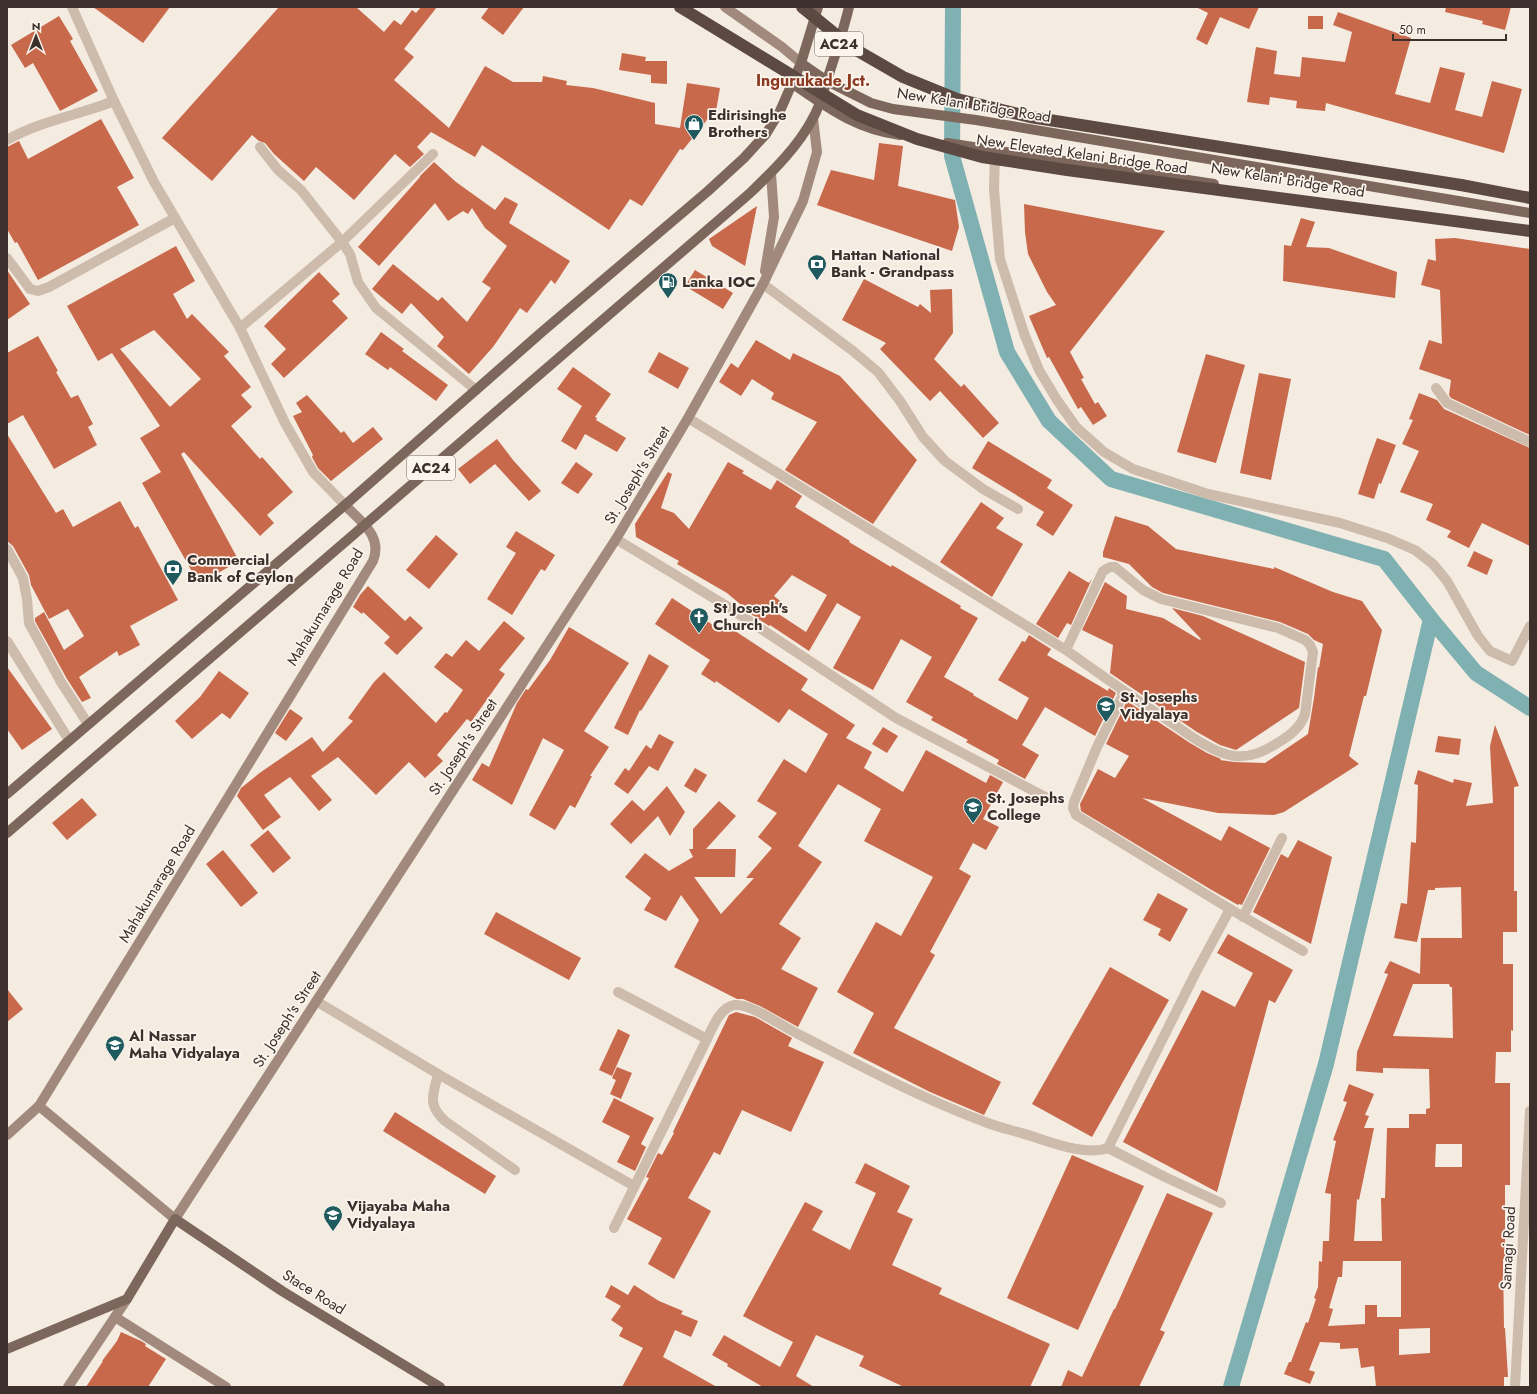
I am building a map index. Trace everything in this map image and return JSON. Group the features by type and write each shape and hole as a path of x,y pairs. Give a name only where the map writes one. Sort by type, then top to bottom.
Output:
{"highway":[{"name":"New Elevated Kelani Bridge Road","path":"680,7 857,115 911,136 967,153 1009,162 1467,223"},
{"name":"New Elevated Kelani Bridge Road","path":"802,7 851,47 903,77 957,99 1030,117 1461,185"},
{"path":"1461,185 1530,194"},
{"path":"1461,185 1530,198"},
{"path":"1467,223 1530,231"},
{"path":"1467,223 1530,236"}],"main road":[{"path":"689,7 772,70 793,84"},
{"path":"725,7 782,47 801,63"},
{"name":"AC24","path":"7,794 345,505 476,390 708,191 744,158 766,134 780,111 801,63 818,7"},
{"name":"AC24","path":"7,833 771,173 801,138 813,118 840,43 849,7"},
{"name":"New Kelani Bridge Road","path":"801,63 827,81 871,103 893,109 976,120 1530,213"},
{"name":"New Kelani Bridge Road","path":"793,84 857,124 888,134 1530,231"},
{"name":"St. Joseph's Street","path":"175,1219 616,539 688,418 763,284 803,201 817,152 813,118"},
{"name":"St. Joseph's Street","path":"763,284 774,217 771,173"},
{"name":"Mahakumarage Road","path":"7,1135 39,1106 373,561 376,553 374,536 345,505"},
{"path":"39,1106 175,1219 127,1299 68,1387"},
{"name":"Stace Road","path":"175,1219 282,1291 440,1387"},
{"path":"7,1348 127,1299"},
{"path":"115,1317 226,1387"}],"street":[{"path":"72,7 114,101 154,182 240,328 286,423 312,472 345,505"},
{"path":"7,140 20,132 88,111 114,101"},
{"path":"260,147 278,170 300,190 342,242 350,254 358,282 376,308 476,390"},
{"path":"995,150 994,190 1000,259 1025,336 1039,370 1057,400 1076,427 1104,452 1133,469 1208,494 1340,523 1387,538 1415,550 1433,564 1447,581 1474,630 1490,651 1512,661 1530,626"},
{"path":"240,328 342,242 433,154"},
{"path":"7,258 30,289 38,291 49,287 175,218"},
{"path":"763,284 853,351 878,372 923,437 945,461 983,489 1018,509"},
{"path":"1436,388 1447,404 1530,442"},
{"path":"688,418 1066,650 1122,690 1194,738 1223,753 1233,756 1256,754 1286,738 1303,722 1313,652 1310,645 1305,640 1278,628 1162,599 1143,590 1115,567 1110,567 1103,571 1066,650"},
{"path":"616,539 725,606 896,718 1047,798"},
{"path":"7,549 23,578 30,623 61,682 88,724"},
{"path":"7,641 69,740"},
{"path":"1122,690 1122,697 1097,747 1074,802 1076,816 1243,917 1303,951"},
{"path":"1243,917 1282,838"},
{"path":"1108,1148 1195,974 1230,909"},
{"path":"618,992 707,1039"},
{"path":"316,1001 438,1074 634,1186"},
{"path":"614,1228 707,1039 723,1011 736,1005 744,1006 896,1083 986,1123 1066,1147 1094,1151 1108,1148 1221,1203"},
{"path":"438,1074 432,1100 432,1105 438,1114 445,1121 515,1170"},
{"name":"Samagi Road","path":"1515,1387 1530,1111"}],"building":[{"path":"93,7 170,7 143,43"},
{"path":"279,7 356,7 384,32 394,20 401,25 412,10 416,13 421,7 437,7 404,49 414,57 394,80 449,128 485,66 513,82 542,82 543,76 567,81 566,85 593,88 655,103 655,124 680,128 687,83 720,88 716,111 714,111 683,150 680,149 642,206 630,199 609,230 482,145 475,157 431,132 417,147 424,154 410,167 395,154 354,200 316,167 304,181 274,154 265,143 259,141 252,135 212,181 162,138"},
{"path":"489,7 524,7 503,35 481,18"},
{"path":"1196,7 1259,7 1249,29 1220,17 1207,45 1196,39 1208,13"},
{"path":"1446,7 1511,7 1505,30 1482,24 1483,21 1445,12"},
{"path":"1338,12 1411,38 1395,94 1430,103 1440,67 1465,73 1455,110 1482,117 1492,81 1522,89 1504,153 1326,103 1325,111 1296,108 1297,101 1270,97 1269,105 1247,102 1256,47 1277,51 1274,74 1300,77 1302,57 1345,62 1352,32 1333,25"},
{"path":"59,16 73,39 70,41 98,91 60,111 33,63 25,68 11,45"},
{"path":"1308,16 1323,16 1323,29 1308,29"},
{"path":"622,53 646,57 645,61 667,61 667,84 651,83 651,75 619,70"},
{"path":"101,119 134,178 117,187 139,225 38,280 17,242 15,243 7,229 7,147 19,141 28,159"},
{"path":"879,143 903,146 898,186 955,200 959,227 952,251 817,205 831,170 874,180"},
{"path":"434,162 456,182 495,210 505,197 518,204 509,223 570,261 555,284 551,280 527,313 520,308 493,347 469,374 437,346 444,337 411,303 402,314 372,289 393,264 438,301 442,297 467,322 491,288 482,282 507,246 485,228 472,208 468,214 463,211 448,221 435,203 379,266 358,247"},
{"path":"1024,204 1165,231 1070,352 1084,378 1081,379 1095,404 1098,402 1107,416 1093,425 1081,407 1078,409 1049,357 1047,358 1029,316 1056,305 1047,292 1028,254 1025,232"},
{"path":"757,206 745,266 712,246 709,239"},
{"path":"1301,218 1315,222 1306,247 1329,248 1397,272 1395,298 1283,281 1284,245 1291,246"},
{"path":"1455,238 1530,249 1530,435 1451,398 1449,395 1451,380 1419,369 1429,340 1442,344 1440,290 1421,285 1428,259 1436,261 1435,239"},
{"path":"176,246 195,281 173,294 187,319 192,314 229,352 224,356 251,387 241,395 252,407 231,426 260,459 262,457 293,492 267,515 274,523 260,536 184,452 181,454 239,561 199,584 142,483 161,472 140,438 160,426 112,353 98,361 67,306","holes":["154,330 201,379 170,407 120,349"]},
{"path":"7,270 30,304 7,320"},
{"path":"695,270 733,293 723,309 685,286"},
{"path":"319,272 340,294 332,301 348,318 284,378 271,364 286,349 264,326"},
{"path":"864,279 918,307 920,304 931,313 930,290 952,289 953,333 934,359 961,387 964,384 999,423 983,438 940,391 930,401 880,349 886,343 842,320"},
{"path":"381,332 404,349 402,351 448,385 436,401 390,367 388,370 365,354"},
{"path":"38,336 58,371 56,372 71,398 78,395 93,424 88,427 97,445 54,469 23,415 7,424 7,353"},
{"path":"756,340 790,360 793,353 840,376 917,460 873,524 785,470 817,422 771,399 774,393 752,379 741,396 719,382 731,363 738,368"},
{"path":"659,352 689,368 678,389 648,372"},
{"path":"1206,354 1245,365 1216,463 1177,452"},
{"path":"573,367 611,394 595,417 597,418 596,420 626,438 617,452 585,434 576,450 561,441 582,406 557,389"},
{"path":"1259,373 1291,379 1271,480 1240,473"},
{"path":"1419,393 1437,400 1444,409 1530,448 1530,546 1482,523 1469,548 1447,537 1451,531 1426,520 1433,504 1400,492 1419,451 1402,444 1413,420 1409,419"},
{"path":"307,395 341,433 344,431 353,443 373,427 383,439 331,481 318,468 293,416 302,412 296,403"},
{"path":"7,434 56,513 63,509 73,527 120,501 135,528 138,526 178,600 130,626 140,645 119,656 117,651 79,677 91,698 82,702 67,679 35,621 35,618 44,612 64,650 84,636 68,609 49,619 31,585 29,575 13,546 7,541"},
{"path":"1377,438 1396,445 1381,484 1379,483 1374,499 1358,494"},
{"path":"497,439 513,460 541,491 529,501 495,464 470,484 458,469"},
{"path":"988,441 1052,480 1047,488 1073,505 1053,536 1036,525 1044,512 972,468"},
{"path":"576,462 593,474 578,494 561,483"},
{"path":"728,462 744,471 742,473 771,490 777,480 802,496 795,507 850,541 849,542 891,567 892,565 961,606 960,608 978,618 944,677 1017,720 1029,698 998,680 1022,641 1025,642 1029,635 1051,649 1047,655 1108,691 1109,688 1116,693 1095,736 1045,707 1022,745 1039,755 1025,779 997,764 999,760 966,742 968,740 931,720 933,717 906,702 932,657 901,639 873,690 833,668 861,617 837,603 809,651 739,606 740,604 727,593 677,564 679,561 636,537 635,524 668,472 672,474 661,508 674,513 689,529","holes":["792,575 827,595 806,632 777,613 784,604 774,596"]},
{"path":"981,502 1004,518 996,528 1023,544 992,597 940,562"},
{"path":"1115,516 1148,526 1176,549 1274,569 1274,567 1333,592 1362,601 1382,630 1366,696 1364,696 1349,756 1359,764 1284,812 1274,815 1218,813 1142,798 1221,841 1229,826 1270,848 1242,905 1238,905 1210,889 1081,811 1080,804 1098,769 1115,778 1129,756 1106,744 1127,701 1190,743 1221,759 1220,760 1265,763 1308,734 1323,644 1314,640 1308,634 1280,622 1163,593 1152,587 1129,564 1103,557 1103,552"},
{"path":"516,531 555,555 545,571 541,569 512,615 487,599 516,553 506,547"},
{"path":"436,535 458,554 429,589 406,570"},
{"path":"1474,551 1493,560 1487,575 1467,566"},
{"path":"1069,571 1089,583 1092,579 1071,625 1067,623 1058,638 1036,624"},
{"path":"1105,582 1127,596 1126,609 1163,618 1200,640 1201,639 1172,608 1203,616 1305,662 1299,708 1236,750 1220,745 1197,732 1110,673 1113,645 1082,630"},
{"path":"368,586 405,621 410,616 423,628 397,655 384,643 390,637 363,612 362,614 353,607 360,595"},
{"path":"672,598 722,631 726,625 808,679 801,690 855,725 846,738 872,752 864,768 903,792 926,750 986,783 990,775 1003,782 983,819 999,827 986,850 973,843 959,869 971,876 930,952 935,955 894,1028 1001,1082 984,1115 930,1092 853,1053 874,1013 837,992 876,922 901,936 933,877 864,841 881,809 838,784 798,846 822,862 779,924 801,938 781,969 818,988 798,1027 760,1006 743,999 737,999 674,967 699,920 681,895 666,921 644,910 651,898 625,877 645,853 669,871 693,857 689,849 693,849 693,829 719,801 736,816 706,849 736,849 735,877 694,877 721,914 754,878 746,878 772,848 758,837 777,813 757,801 784,759 806,773 828,734 789,709 779,723 716,681 715,683 701,674 710,660 655,624"},
{"path":"504,621 525,638 499,670 505,674 471,722 467,719 437,755 443,761 425,778 409,762 376,795 338,757 311,776 332,800 319,811 290,777 264,795 281,817 263,830 237,796 241,788 261,772 312,737 323,752 353,721 348,718 374,682 384,672 436,723 445,712 447,713 463,690 434,667 446,653 452,657 466,640 479,651"},
{"path":"569,627 629,663 584,731 609,747 590,776 592,776 575,808 570,805 555,830 529,815 564,750 543,738 512,805 472,780 482,763 489,767 517,703 526,689 528,690 550,660"},
{"path":"649,654 669,666 641,711 640,710 628,735 614,728"},
{"path":"7,667 52,729 22,750 7,729"},
{"path":"219,671 249,693 230,719 222,713 192,739 175,721 200,697"},
{"path":"290,709 303,718 286,741 275,733"},
{"path":"1495,725 1519,786 1514,787 1514,891 1517,891 1517,932 1503,932 1503,964 1513,964 1513,1031 1511,1030 1511,1052 1496,1052 1495,1083 1510,1083 1510,1185 1505,1185 1505,1259 1503,1259 1504,1328 1508,1377 1504,1377 1504,1387 1376,1387 1374,1366 1361,1368 1358,1348 1340,1349 1340,1343 1320,1342 1309,1370 1315,1372 1310,1384 1284,1374 1289,1362 1291,1362 1306,1322 1308,1323 1316,1299 1314,1298 1318,1287 1319,1261 1322,1262 1323,1241 1329,1241 1331,1194 1325,1193 1336,1141 1333,1140 1347,1102 1343,1101 1349,1084 1374,1094 1365,1115 1369,1116 1364,1128 1374,1128 1359,1200 1357,1199 1354,1241 1382,1241 1381,1198 1385,1198 1387,1128 1409,1128 1409,1114 1426,1114 1426,1109 1430,1108 1429,1069 1383,1068 1383,1073 1356,1071 1357,1052 1388,974 1384,973 1390,961 1420,974 1421,938 1462,938 1461,887 1435,888 1435,890 1428,890 1417,942 1394,938 1401,903 1407,904 1411,842 1416,843 1418,785 1414,784 1418,770 1453,783 1454,779 1472,783 1466,806 1493,803 1490,746","holes":["1413,984 1449,984 1450,987 1452,987 1453,1038 1393,1036","1436,1144 1462,1144 1462,1167 1435,1167","1343,1261 1401,1261 1401,1317 1377,1317 1377,1305 1365,1305 1365,1324 1328,1326 1333,1309 1329,1308 1338,1277 1342,1277","1430,1328 1430,1353 1399,1355 1399,1329"]},
{"path":"883,727 898,736 887,753 872,744"},
{"path":"659,734 674,742 658,771 649,766 628,794 614,784 625,768 629,771 646,745 651,749"},
{"path":"1438,736 1461,739 1459,755 1435,752"},
{"path":"695,768 707,775 696,793 684,786"},
{"path":"667,786 685,812 670,836 658,816 631,844 610,824 632,800 644,811"},
{"path":"82,798 97,815 67,840 52,823"},
{"path":"268,830 291,858 273,873 250,845"},
{"path":"1298,840 1332,857 1311,944 1253,912 1281,854 1288,858"},
{"path":"223,850 258,893 241,907 206,864"},
{"path":"1158,893 1188,909 1170,942 1158,935 1161,929 1143,920"},
{"path":"496,912 581,958 569,980 484,934"},
{"path":"1228,934 1293,970 1275,1003 1269,1000 1217,1192 1123,1142 1202,990 1235,1007 1253,973 1217,953"},
{"path":"1110,967 1169,1000 1092,1137 1032,1104"},
{"path":"7,989 23,1009 7,1022"},
{"path":"736,1012 755,1017 792,1038 788,1046 824,1062 791,1132 742,1110 720,1155 714,1152 688,1198 711,1211 674,1279 648,1264 662,1238 627,1219 649,1178 646,1177 658,1153 662,1155 674,1133 673,1132 729,1015"},
{"path":"618,1029 630,1035 612,1076 599,1070"},
{"path":"617,1067 632,1073 621,1099 610,1094 616,1080 612,1078"},
{"path":"614,1098 654,1118 641,1144 646,1147 635,1171 617,1162 630,1136 602,1122"},
{"path":"395,1112 496,1176 485,1194 383,1131"},
{"path":"1072,1155 1144,1186 1078,1330 1007,1298"},
{"path":"865,1163 910,1186 897,1212 913,1219 892,1265 942,1288 939,1294 1050,1344 1030,1387 904,1387 859,1366 864,1356 816,1335 796,1376 814,1387 763,1387 727,1366 728,1364 712,1355 724,1335 780,1367 793,1342 743,1316 805,1202 823,1211 812,1230 850,1250 876,1193 855,1183"},
{"path":"1167,1193 1213,1213 1160,1330 1165,1332 1139,1387 1061,1387 1068,1370 1082,1377 1115,1309"},
{"path":"611,1285 628,1295 634,1285 659,1301 683,1311 681,1314 698,1321 691,1337 675,1330 663,1357 717,1387 622,1387 643,1348 619,1336 623,1328 611,1320 621,1306 605,1297"},
{"path":"121,1332 146,1344 145,1346 166,1359 148,1387 86,1387 102,1361 117,1341"}],"waterway":[{"path":"953,7 952,156 1007,352 1049,421 1111,479 1384,559 1431,619 1326,1064 1231,1387"},
{"path":"1431,619 1476,673 1530,708"}],"place":[{"name":"Edirisinghe Brothers","path":"694,141"},
{"name":"Hattan National Bank - Grandpass","path":"817,281"},
{"name":"Lanka IOC","path":"668,299"},
{"name":"Commercial Bank of Ceylon","path":"173,586"},
{"name":"St Joseph's Church","path":"699,634"},
{"name":"St. Josephs Vidyalaya","path":"1106,723"},
{"name":"St. Josephs College","path":"973,824"},
{"name":"Al Nassar Maha Vidyalaya","path":"115,1062"},
{"name":"Vijayaba Maha Vidyalaya","path":"333,1232"}],"district":[{"name":"Ingurukade Jct.","path":"813,80"}]}
